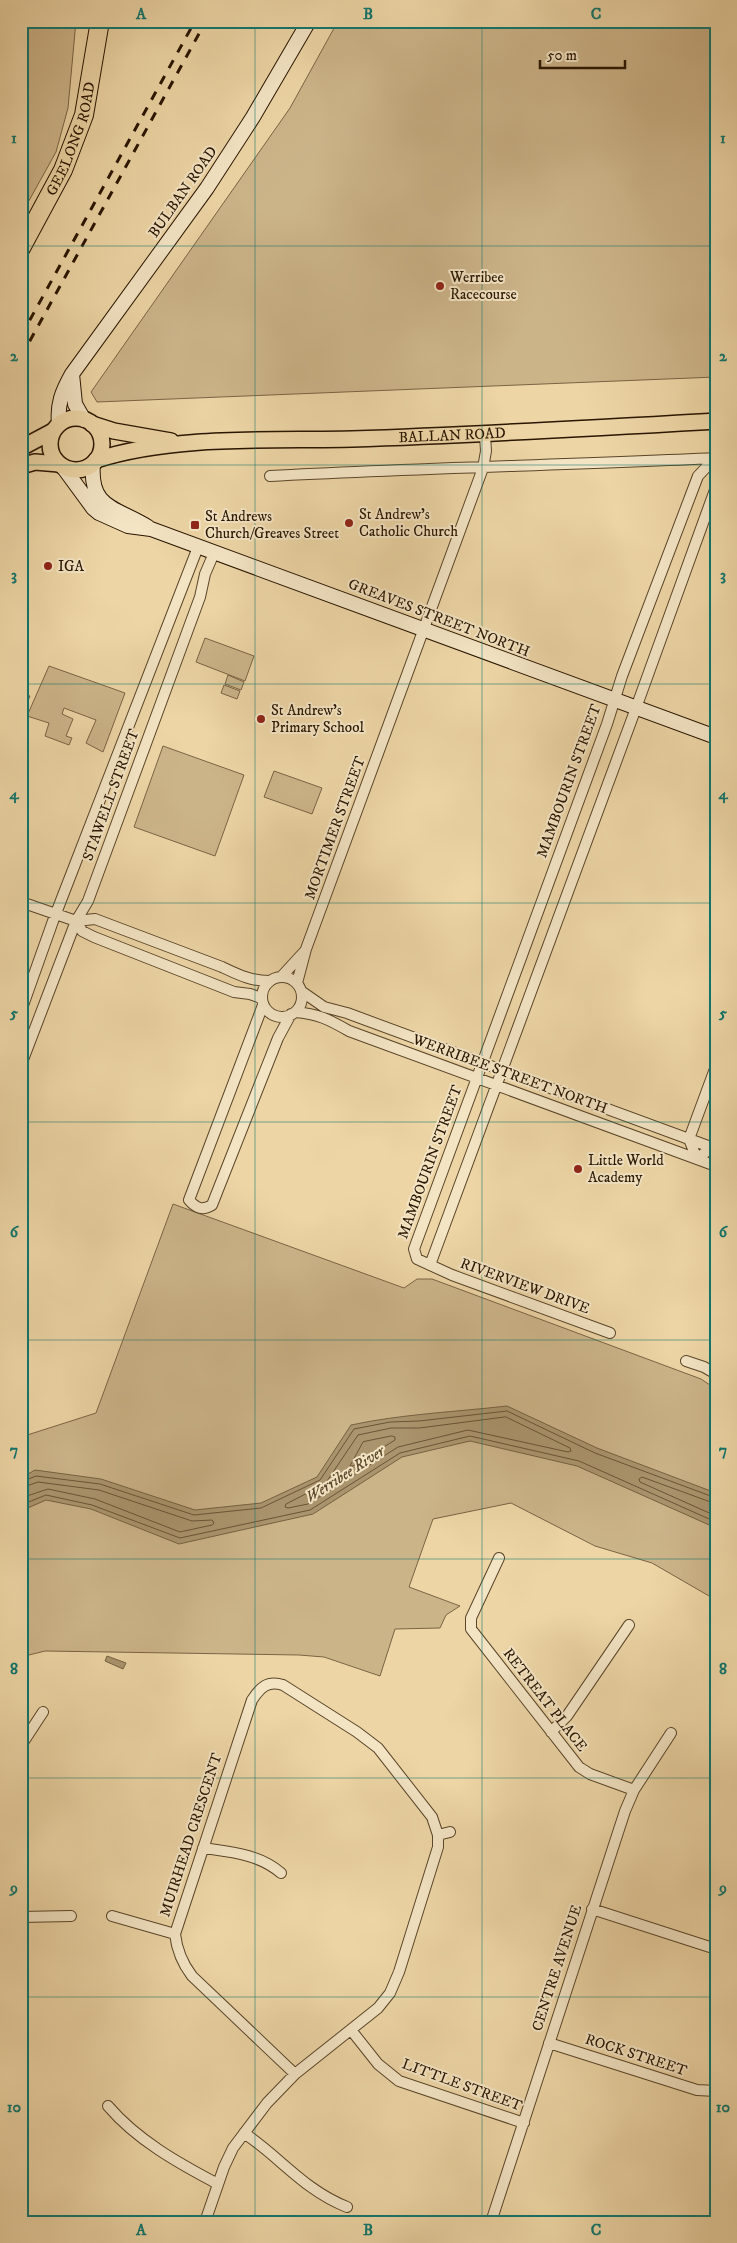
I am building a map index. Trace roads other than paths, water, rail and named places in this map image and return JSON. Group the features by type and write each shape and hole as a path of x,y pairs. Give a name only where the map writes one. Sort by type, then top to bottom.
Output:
{"highway":[{"name":"GEELONG ROAD","path":"21,248 63,170 84,115 100,21"}],"main road":[{"path":"21,448 68,419 88,422 100,436 101,444 94,462 80,470 61,465 35,462 21,466"},
{"name":"BALLAN ROAD","path":"94,462 120,452 187,443 485,434 716,421"},
{"name":"BALLAN ROAD","path":"88,422 114,431 187,443"},
{"path":"56,427 50,448 53,457 61,465"}],"street":[{"name":"BULBAN ROAD","path":"56,427 62,391 72,374 207,188 253,117 309,21"},
{"path":"72,374 75,404 88,422"},
{"name":"MORTIMER STREET","path":"299,987 306,949 425,630 483,468 486,450 485,434"},
{"path":"270,476 716,458"},
{"name":"MAMBOURIN STREET","path":"430,1265 417,1259 414,1249 481,1062 698,476 716,458"},
{"name":"GREAVES STREET NORTH","path":"94,462 91,480 98,496 106,505 131,516 151,529 716,737"},
{"name":"GREAVES STREET NORTH","path":"61,465 99,513 128,526 151,529"},
{"path":"430,1265 716,487"},
{"name":"STAWELL STREET","path":"21,1012 56,915 198,547"},
{"name":"STAWELL STREET","path":"21,1065 25,1043 76,921 83,912 91,892 200,596 204,574 214,553"},
{"path":"21,902 76,921 95,919 222,967 242,977 253,980 269,980 282,976 299,987 301,1003 278,1038 212,1205 206,1209 201,1209 194,1206 189,1200 262,1002 264,985 269,980"},
{"path":"76,921 82,931 94,937 234,992 250,994 262,1002 266,1010 278,1017 293,1013"},
{"name":"MORTIMER STREET","path":"282,976 306,949"},
{"name":"WERRIBEE STREET NORTH","path":"299,987 324,1007 347,1012 689,1139 715,1145"},
{"name":"WERRIBEE STREET NORTH","path":"293,1013 315,1014 324,1017 349,1031 716,1166"},
{"path":"715,1145 697,1159 689,1139 716,1066"},
{"name":"RIVERVIEW DRIVE","path":"430,1265 452,1275 610,1333"},
{"path":"686,1361 704,1367 716,1374"},
{"name":"RETREAT PLACE","path":"500,1558 466,1630 572,1760 584,1771 634,1790"},
{"path":"551,1732 567,1716 630,1625"},
{"name":"MUIRHEAD CRESCENT","path":"295,2074 192,1976 182,1962 176,1946 175,1934 252,1700 266,1685 283,1685 357,1732 378,1748 432,1817 438,1835"},
{"path":"21,1748 43,1712"},
{"name":"CENTRE AVENUE","path":"491,2222 592,1909 634,1790 658,1756 671,1733"},
{"path":"205,2222 233,2148 266,2103 295,2074 378,2008 396,1983 435,1860 438,1835 450,1832"},
{"path":"203,1848 258,1858 270,1864 281,1873"},
{"path":"592,1909 716,1950"},
{"path":"21,1917 71,1916"},
{"path":"112,1916 175,1934"},
{"name":"LITTLE STREET","path":"352,2030 378,2064 399,2080 524,2123"},
{"name":"ROCK STREET","path":"548,2043 698,2090 716,2091"},
{"path":"108,2106 143,2140 218,2184"},
{"path":"244,2133 313,2190 327,2199 348,2207"}],"water":[{"name":"Werribee River","path":"507,1406 597,1448 716,1493 716,1528 577,1466 470,1441 402,1457 313,1514 179,1544 91,1509 46,1500 21,1511 21,1478 35,1470 101,1479 195,1510 261,1503 317,1477 351,1425 409,1416"},
{"path":"107,1656 126,1663 123,1669 105,1661"}],"railway":[{"path":"21,336 195,21"},
{"path":"21,357 206,21"}],"place":[{"name":"Werribee Racecourse","path":"440,286"},
{"name":"St Andrew's Catholic Church","path":"349,523"},
{"name":"St Andrews Church/Greaves Street","path":"195,525"},
{"name":"IGA","path":"48,566"},
{"name":"St Andrew's Primary School","path":"261,719"},
{"name":"Little World Academy","path":"578,1169"}]}
